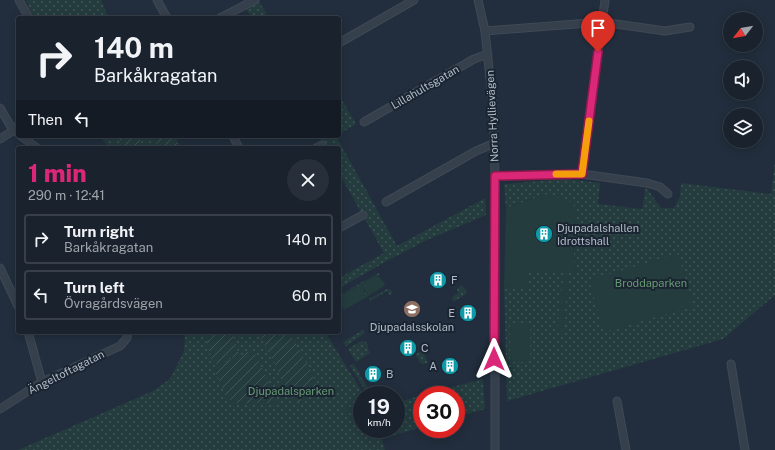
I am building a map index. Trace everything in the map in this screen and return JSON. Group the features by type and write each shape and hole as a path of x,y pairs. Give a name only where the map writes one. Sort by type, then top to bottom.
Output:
{"street":[{"path":"19,0 27,16"},
{"path":"158,0 166,16"},
{"path":"224,16 255,0"},
{"path":"341,42 414,0"},
{"name":"Norra Hyllievägen","path":"478,0 485,31 488,54 493,101 495,143 495,450"},
{"path":"582,174 605,0"},
{"path":"485,31 602,22 665,31 690,27"},
{"name":"Lillahultsgatan","path":"364,122 474,59 488,54"},
{"path":"0,108 16,132 0,139"},
{"path":"24,138 34,146"},
{"path":"386,202 476,151 495,143"},
{"path":"495,176 582,174 647,183 660,187 668,194"},
{"path":"341,227 363,215"},
{"path":"0,268 16,302"},
{"path":"29,334 42,382"},
{"name":"Ängeltoftagatan","path":"0,409 42,382 120,346 127,338 128,334"},
{"path":"731,364 745,450"},
{"path":"617,401 626,450"}],"green space":[{"path":"26,0 101,0 108,16 33,16"},
{"path":"259,1 268,16 251,16 246,9"},
{"path":"341,98 356,124 341,133"},
{"path":"102,138 176,138 180,146 108,146"},
{"path":"118,138 139,138 143,146 123,146"},
{"path":"153,138 174,138 179,146 158,146"},
{"path":"319,138 337,138 397,246 485,198 486,215 427,240 341,287 341,277 384,253 341,177 341,146 324,146"},
{"name":"Broddaparken","path":"775,161 775,295 723,339 507,401 504,285 514,288 528,272 575,272 573,245 576,222 548,194 506,208 504,184 565,179 600,183 598,204 642,209 646,187 661,208 674,208 680,196 681,183 771,194"},
{"path":"548,194 571,202 577,210 573,245 575,272 569,272 563,331 557,330 564,272 529,272 529,287 514,288 504,285 506,208"},
{"path":"678,254 694,306 604,332 589,280"},
{"path":"379,273 380,275 363,283 362,286 367,295 370,295 367,297 360,285 341,294"},
{"path":"378,275 385,284 384,286 368,295 362,286 363,283"},
{"path":"360,285 367,297 344,310 341,305 341,295"},
{"path":"461,286 467,292 466,294 453,301 452,297 458,293 457,289"},
{"path":"387,289 391,290 393,293 389,295 387,291 370,301 369,299"},
{"path":"529,324 530,326 529,362 512,362 510,360 510,325"},
{"path":"363,330 365,333 346,346 343,342"},
{"name":"Djupadalsparken","path":"185,334 326,334 358,386 353,386 353,438 385,438 382,439 385,450 18,450 153,391 170,379 184,351"},
{"path":"205,334 233,334 239,355 213,365"},
{"path":"259,334 290,334 308,365 320,392 295,403"},
{"path":"361,341 366,342 370,353 356,362 348,349"},
{"path":"253,350 274,393 277,403 234,403 226,396 213,367"},
{"path":"423,352 427,359 427,363 421,364 416,356 416,354"},
{"path":"353,363 367,386 362,386 350,366"},
{"path":"483,379 485,409 465,415 465,386 456,386"},
{"name":"Djupadalsparken","path":"413,398 413,430 405,432 405,400"},
{"path":"353,405 353,412 343,411"}],"slow traffic":[{"path":"556,174 582,174 589,121"}],"place":[{"name":"Djupadalshallen Idrottshall","path":"544,234"},
{"name":"F","path":"438,280"},
{"name":"Djupadalsskolan","path":"412,309"},
{"name":"E","path":"468,313"},
{"name":"C","path":"408,348"},
{"name":"A","path":"450,366"},
{"name":"B","path":"373,374"}],"route":[{"path":"494,359 495,176 582,174 598,52"}]}
